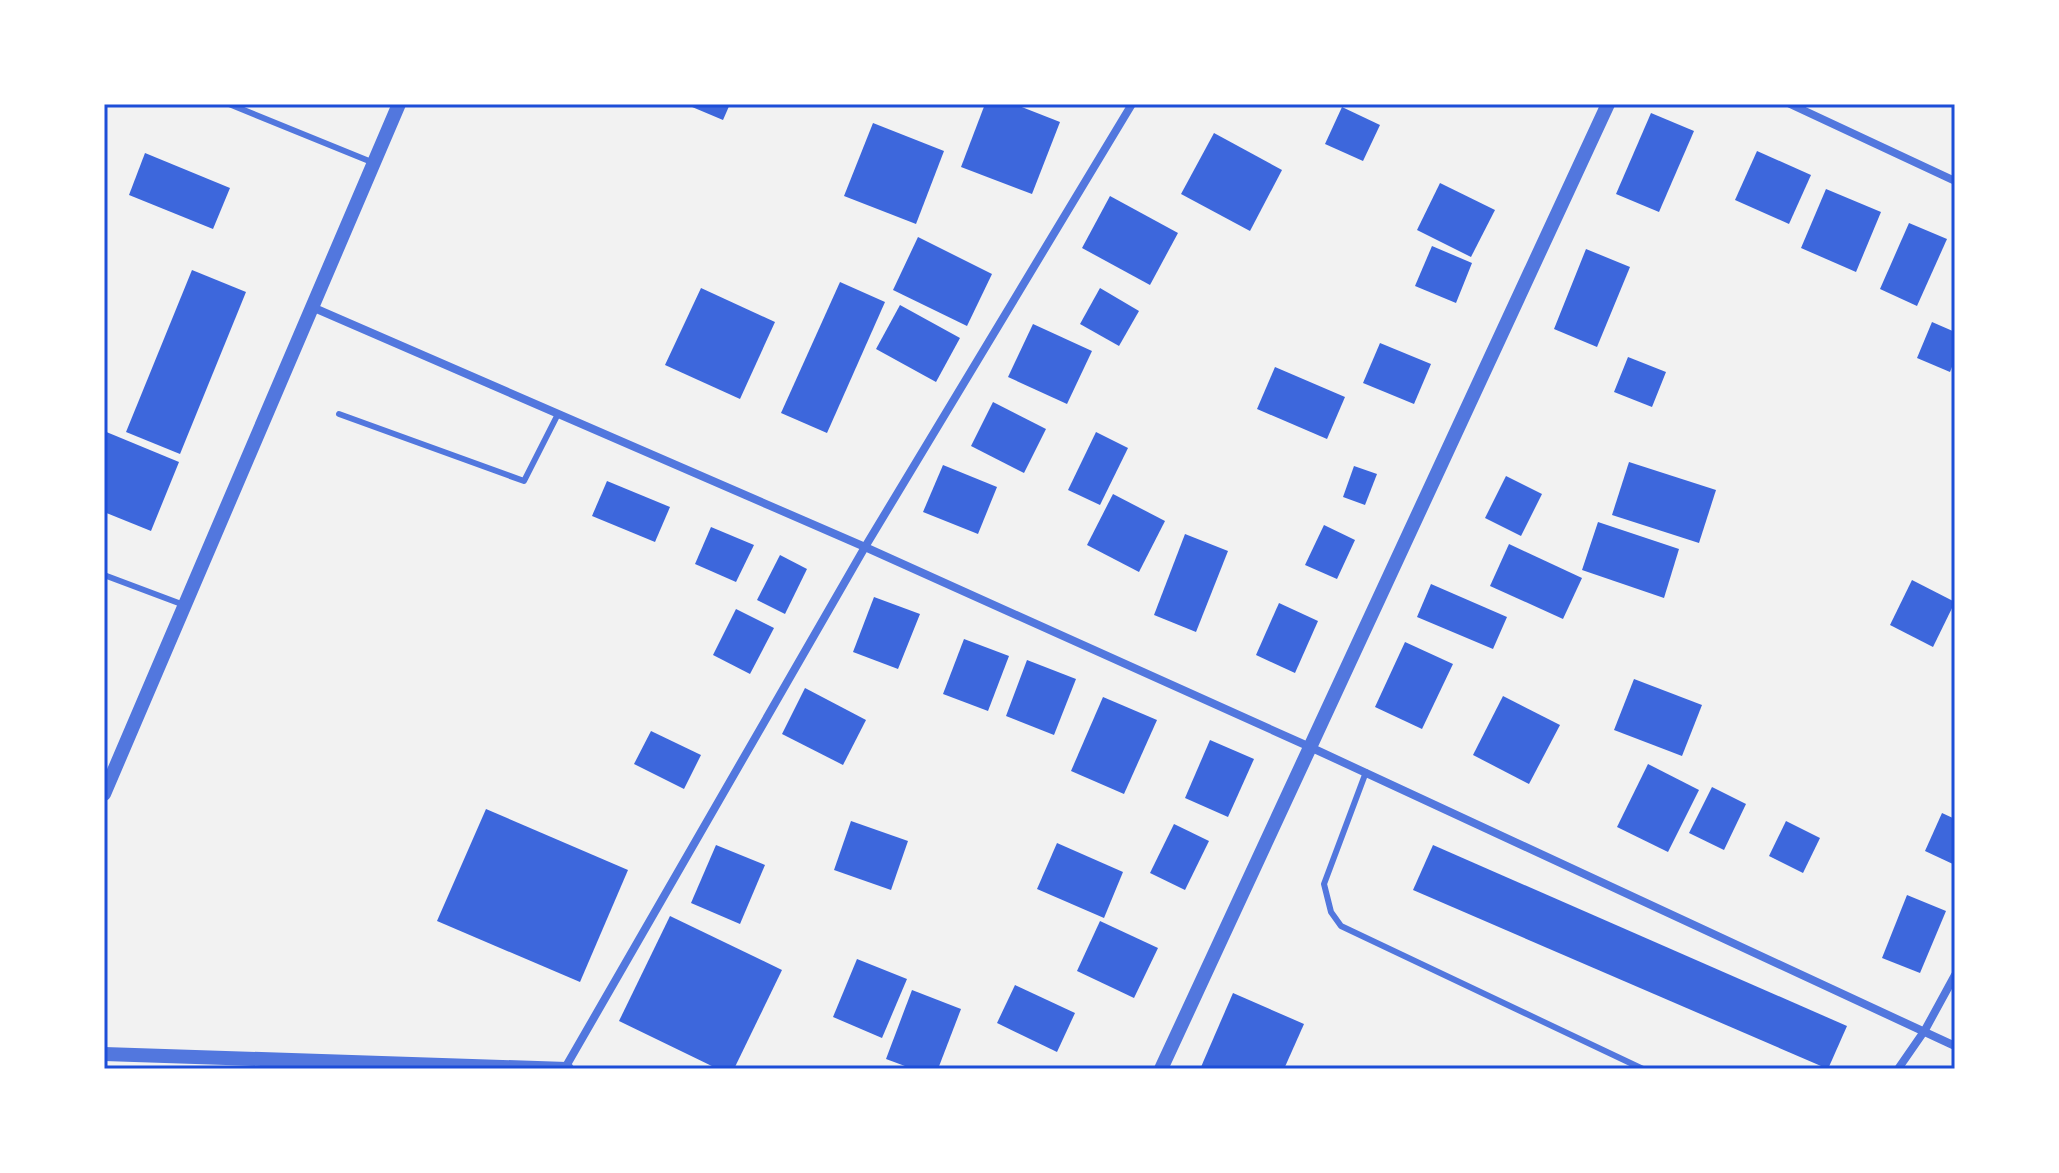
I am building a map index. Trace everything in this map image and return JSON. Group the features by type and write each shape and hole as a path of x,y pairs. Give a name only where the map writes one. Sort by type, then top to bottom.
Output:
{"street":[{"path":"104,794 399,104"},
{"path":"104,1054 566,1068 865,547 1132,104"},
{"path":"1161,1069 1608,104"},
{"path":"1790,104 1955,181"},
{"path":"311,306 865,547 1366,772 1955,1046"},
{"path":"1898,1069 1925,1030 1955,975"}],"lane":[{"path":"229,104 374,163"},
{"path":"339,414 524,481 558,414"},
{"path":"104,575 184,605"},
{"path":"1366,772 1324,884 1331,912 1341,926 1643,1069"}],"building":[{"path":"685,104 730,104 723,120"},
{"path":"985,104 1014,104 1060,122 1032,194 961,167"},
{"path":"1342,107 1380,125 1363,161 1325,144"},
{"path":"1651,113 1694,131 1659,212 1616,194"},
{"path":"873,123 944,151 916,224 844,196"},
{"path":"1214,133 1282,170 1250,231 1181,194"},
{"path":"1757,151 1811,175 1789,224 1735,200"},
{"path":"145,153 230,188 213,229 129,195"},
{"path":"1440,183 1495,210 1471,257 1417,230"},
{"path":"1826,189 1881,212 1856,272 1801,248"},
{"path":"1110,196 1178,233 1150,285 1082,248"},
{"path":"1909,223 1947,239 1917,306 1880,289"},
{"path":"918,237 992,274 967,326 893,290"},
{"path":"1432,246 1472,263 1456,303 1415,286"},
{"path":"1586,249 1630,267 1597,347 1554,329"},
{"path":"192,270 246,292 180,454 126,432"},
{"path":"840,282 885,302 827,433 781,413"},
{"path":"701,288 775,322 740,399 665,365"},
{"path":"1100,288 1139,311 1119,346 1080,324"},
{"path":"900,305 960,338 936,382 876,349"},
{"path":"1932,322 1955,332 1955,359 1950,372 1917,358"},
{"path":"1033,324 1092,351 1067,404 1008,377"},
{"path":"1380,343 1431,364 1414,404 1363,383"},
{"path":"1628,357 1666,372 1652,407 1614,392"},
{"path":"1275,367 1345,397 1327,439 1257,409"},
{"path":"993,402 1046,429 1024,473 971,446"},
{"path":"104,431 179,462 151,531 104,512"},
{"path":"1096,432 1128,448 1100,505 1068,490"},
{"path":"1629,462 1716,490 1699,543 1612,515"},
{"path":"943,465 997,487 978,534 923,512"},
{"path":"1354,466 1377,474 1365,505 1343,497"},
{"path":"1506,476 1542,494 1521,536 1485,518"},
{"path":"607,481 670,507 655,542 592,516"},
{"path":"1113,494 1165,521 1139,572 1087,545"},
{"path":"1598,522 1679,549 1664,598 1582,570"},
{"path":"1324,525 1355,540 1337,579 1305,565"},
{"path":"711,527 754,545 736,582 695,564"},
{"path":"1185,534 1228,551 1196,632 1154,615"},
{"path":"1509,544 1582,578 1563,619 1490,586"},
{"path":"780,555 807,569 785,614 757,600"},
{"path":"1912,580 1955,602 1933,647 1890,625"},
{"path":"1431,584 1507,617 1493,649 1417,617"},
{"path":"874,597 920,614 898,669 853,652"},
{"path":"1279,603 1318,621 1295,673 1256,655"},
{"path":"736,609 774,628 750,674 713,655"},
{"path":"964,639 1009,656 988,711 943,694"},
{"path":"1405,642 1453,664 1422,729 1375,707"},
{"path":"1027,660 1076,679 1054,735 1006,716"},
{"path":"1634,679 1702,705 1682,756 1614,730"},
{"path":"805,688 866,720 843,765 782,734"},
{"path":"1503,696 1560,725 1529,784 1473,755"},
{"path":"1103,697 1157,720 1124,794 1071,771"},
{"path":"651,731 701,755 684,789 634,764"},
{"path":"1210,740 1254,759 1228,817 1185,798"},
{"path":"1648,764 1699,790 1668,852 1617,827"},
{"path":"1712,787 1746,804 1724,850 1689,833"},
{"path":"486,809 628,870 580,982 437,921"},
{"path":"1942,813 1955,819 1955,865 1925,851"},
{"path":"851,821 908,841 891,890 834,870"},
{"path":"1786,821 1820,838 1803,873 1769,856"},
{"path":"1174,824 1209,841 1185,890 1150,873"},
{"path":"1057,843 1123,872 1104,918 1037,889"},
{"path":"716,845 765,865 740,924 691,903"},
{"path":"1433,845 1847,1026 1828,1069 1413,890"},
{"path":"1907,895 1946,911 1920,973 1882,958"},
{"path":"670,916 782,970 734,1069 718,1069 619,1021"},
{"path":"1100,921 1158,948 1134,998 1077,971"},
{"path":"857,959 907,979 882,1038 833,1017"},
{"path":"1015,985 1075,1013 1057,1052 997,1023"},
{"path":"912,990 961,1009 938,1069 913,1069 886,1059"},
{"path":"1233,993 1304,1024 1284,1069 1201,1067"}]}
